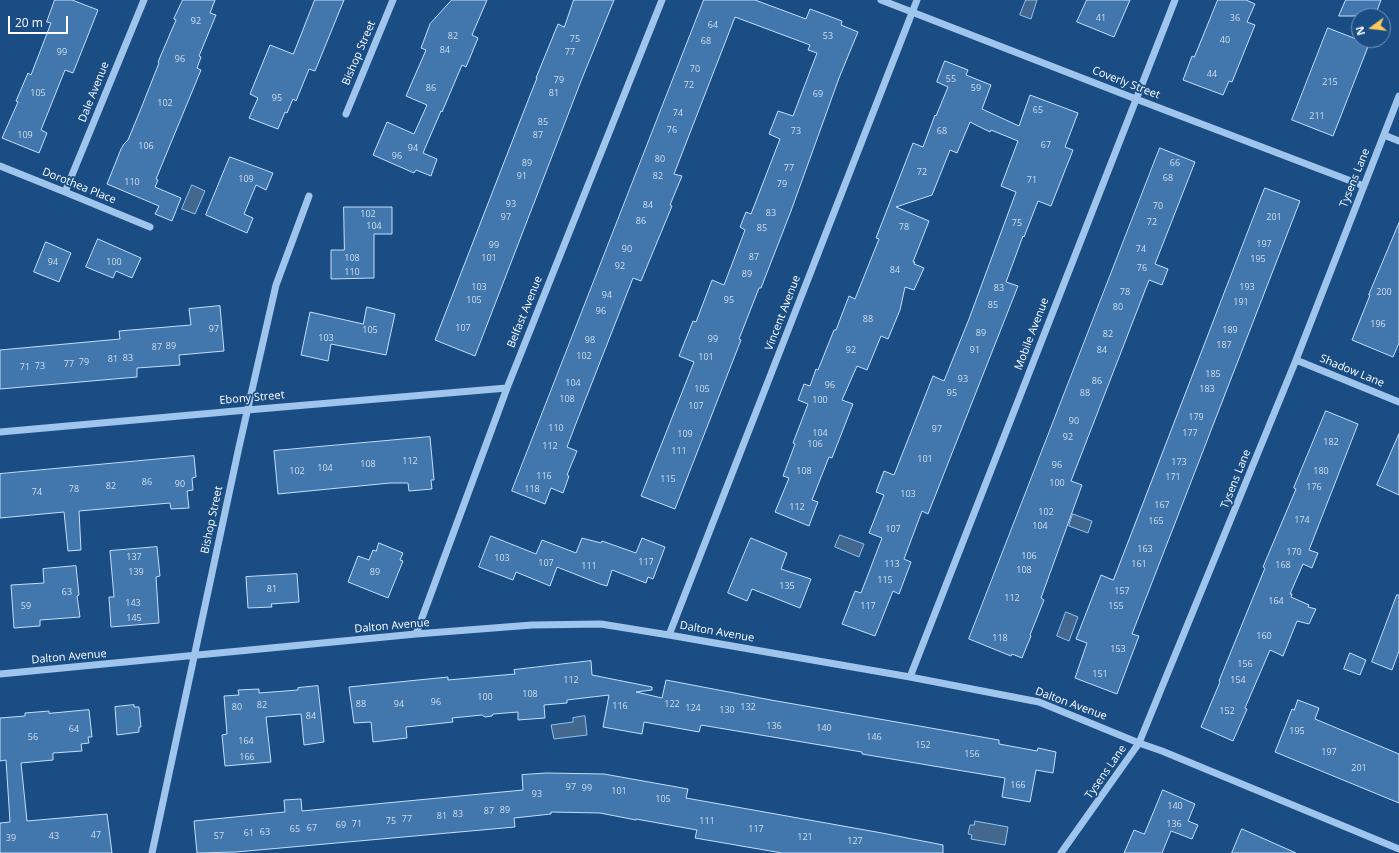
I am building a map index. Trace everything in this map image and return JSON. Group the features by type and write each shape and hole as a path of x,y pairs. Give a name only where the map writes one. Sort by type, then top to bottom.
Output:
{"street":[{"name":"Dale Avenue","path":"65,192 144,0"},
{"name":"Bishop Street","path":"346,114 393,0"},
{"name":"Belfast Avenue","path":"416,634 507,388 662,0"},
{"name":"Coverly Street","path":"880,0 1364,186"},
{"name":"Vincent Avenue","path":"669,634 917,0"},
{"name":"Mobile Avenue","path":"910,677 1175,0"},
{"name":"Tysens Lane","path":"1061,853 1139,743 1296,360 1399,96"},
{"path":"1384,135 1399,141"},
{"name":"Dorothea Place","path":"0,166 150,227"},
{"name":"Bishop Street","path":"152,853 193,656 276,285 309,196"},
{"name":"Shadow Lane","path":"1296,360 1399,402"},
{"name":"Ebony Street","path":"0,432 507,388"},
{"name":"Dalton Avenue","path":"0,674 416,634 532,625 601,624 669,634 910,677 1039,702 1399,849"}],"water":[{"path":"1026,0 1037,0 1031,19 1020,15"},
{"path":"192,185 205,191 195,214 182,209"},
{"path":"1073,514 1092,521 1088,533 1069,526"},
{"path":"840,535 864,544 859,557 835,547"},
{"path":"1066,612 1078,617 1069,641 1057,636"},
{"path":"585,716 587,735 554,739 551,725 573,722 573,718"},
{"path":"975,821 1008,827 1005,845 971,839 972,835 968,834 970,825 974,825"}],"building":[{"path":"55,0 72,0 98,10 73,73 65,70 41,130 47,133 39,153 2,138 18,102 16,101 28,73 31,75 51,23 47,22"},
{"path":"183,0 215,0 210,13 216,15 199,56 201,57 197,68 201,70 156,179 158,180 155,187 181,198 172,221 155,214 159,206 107,184 121,149 128,140 140,111 159,63 158,62 176,20 174,19"},
{"path":"315,0 344,0 315,71 309,69 296,101 293,99 287,113 285,112 278,129 249,118 258,98 250,94 270,45 293,54"},
{"path":"452,0 487,0 472,35 478,38 469,60 466,67 462,65 423,153 437,159 431,176 416,170 414,173 373,155 387,122 414,134 427,105 406,96 426,50 421,48 430,24"},
{"path":"574,0 614,0 581,81 475,356 435,340 558,24 564,27"},
{"path":"704,0 755,0 806,19 810,9 842,21 841,25 858,32 839,78 791,211 739,339 741,340 675,509 641,496 694,362 679,356 693,321 696,322 712,280 724,285 745,230 740,227 746,212 751,214 780,139 769,134 778,111 793,116 817,53 808,50 810,45 735,17 674,174 682,176 670,205 672,206 641,281 633,278 567,447 577,451 567,475 569,476 563,493 551,488 545,504 512,491"},
{"path":"1087,0 1130,0 1114,37 1077,22"},
{"path":"1218,0 1246,0 1255,4 1247,22 1255,25 1232,82 1229,81 1223,95 1183,80 1192,56 1194,57"},
{"path":"1346,0 1381,0 1378,8 1351,8 1351,16 1339,16"},
{"path":"1328,28 1351,37 1351,48 1367,48 1333,136 1292,120"},
{"path":"945,61 968,70 966,75 991,85 982,109 1019,126 1030,95 1078,113 1065,147 1073,150 1051,206 1038,201 1024,237 1023,236 1006,282 1018,286 928,514 922,511 904,559 911,562 899,594 893,591 875,636 842,624 855,591 861,593 882,538 869,533 884,495 876,492 884,471 894,475 933,376 944,381 969,319 1016,192 1001,186 1018,141 991,130 990,132 970,122 957,153 950,150 932,195 896,207 929,221 913,262 915,262 914,264 924,268 914,290 905,287 900,310 888,339 881,336 867,370 857,366 842,400 853,404 832,458 829,457 812,500 818,502 809,526 775,512 789,478 783,476 795,444 793,443 808,404 798,400 804,384 810,386 834,330 836,330 849,296 855,299 879,239 876,238 913,143 923,147 935,115 936,116 948,87 937,82"},
{"path":"1160,148 1195,162 1155,264 1168,269 1162,285 1149,280 1071,481 1082,485 1041,598 1044,600 1030,635 1031,636 1022,658 1012,654 1011,656 969,639"},
{"path":"230,157 273,173 266,190 256,185 244,214 253,218 247,233 206,215"},
{"path":"1265,188 1300,201 1132,634 1139,636 1117,694 1075,678 1087,643 1076,639 1101,575 1113,580"},
{"path":"344,207 392,207 392,234 374,234 374,278 331,279 331,250 344,250"},
{"path":"1399,223 1399,343 1393,357 1352,340"},
{"path":"98,239 141,258 132,278 116,271 113,278 86,267"},
{"path":"46,242 71,253 59,282 34,272"},
{"path":"220,306 224,351 179,355 180,365 137,368 137,377 0,389 0,350 120,339 119,331 191,325 189,309"},
{"path":"367,307 395,314 386,355 331,344 328,361 301,355 310,312 363,324"},
{"path":"1326,411 1358,424 1309,550 1318,553 1312,568 1303,564 1290,594 1292,594 1291,597 1309,605 1308,607 1316,609 1309,624 1297,621 1283,656 1270,650 1245,708 1247,709 1233,741 1201,727 1265,568 1263,567 1296,489 1294,488"},
{"path":"1399,434 1399,495 1377,485"},
{"path":"430,437 434,480 431,480 432,489 409,491 408,483 390,483 278,494 274,451"},
{"path":"194,456 196,477 192,478 193,490 187,491 189,508 171,509 170,503 79,511 81,550 68,551 64,512 0,518 0,474"},
{"path":"491,536 536,554 542,540 576,553 582,538 601,543 602,541 636,553 642,538 665,547 653,579 648,577 646,583 612,570 607,586 557,567 550,586 516,572 513,580 479,567"},
{"path":"751,538 787,553 781,569 811,579 800,608 752,589 747,601 728,593"},
{"path":"379,543 403,553 400,560 403,561 388,598 348,582 358,556 369,560 373,550 376,551"},
{"path":"157,547 160,576 156,577 159,623 111,627 109,597 114,597 110,551"},
{"path":"76,566 79,595 77,596 80,617 40,620 40,626 14,628 11,585 44,583 43,569"},
{"path":"297,574 299,602 271,604 272,607 248,608 246,577"},
{"path":"1397,595 1399,595 1399,651 1392,670 1372,662"},
{"path":"1350,653 1366,660 1360,675 1344,669"},
{"path":"591,661 592,675 652,687 652,690 636,692 662,698 666,680 999,740 999,744 1037,751 1038,748 1056,752 1053,773 1036,770 1030,802 1002,797 1005,778 862,754 862,752 701,725 699,732 644,722 642,734 603,727 609,695 567,700 567,703 544,705 545,718 518,720 518,712 493,714 492,716 485,717 482,715 452,718 453,722 406,727 407,738 373,742 371,722 354,723 349,687 448,677 448,680 515,674 514,670"},
{"path":"318,686 324,742 304,745 301,714 266,717 271,762 225,766 222,735 227,734 224,696 239,695 238,690 259,689 259,693 298,690 298,688"},
{"path":"1298,700 1319,708 1315,719 1399,754 1399,803 1275,752 1292,709 1294,710"},
{"path":"134,705 134,707 139,707 141,727 139,727 139,732 117,735 115,707"},
{"path":"89,710 92,737 88,737 89,743 81,744 82,751 53,753 53,760 21,763 27,821 107,814 112,853 0,853 0,823 10,822 6,760 0,761 0,718 25,716 25,713"},
{"path":"547,773 604,774 688,789 686,798 943,845 943,853 782,853 695,838 697,830 636,819 600,813 551,812 551,814 514,818 515,827 236,852 197,853 194,821 285,812 284,800 301,799 302,811 523,790 522,775"},
{"path":"1163,790 1195,804 1188,821 1198,825 1192,839 1171,831 1162,853 1124,853 1134,830 1144,834"},
{"path":"1242,829 1296,853 1232,853"}]}
